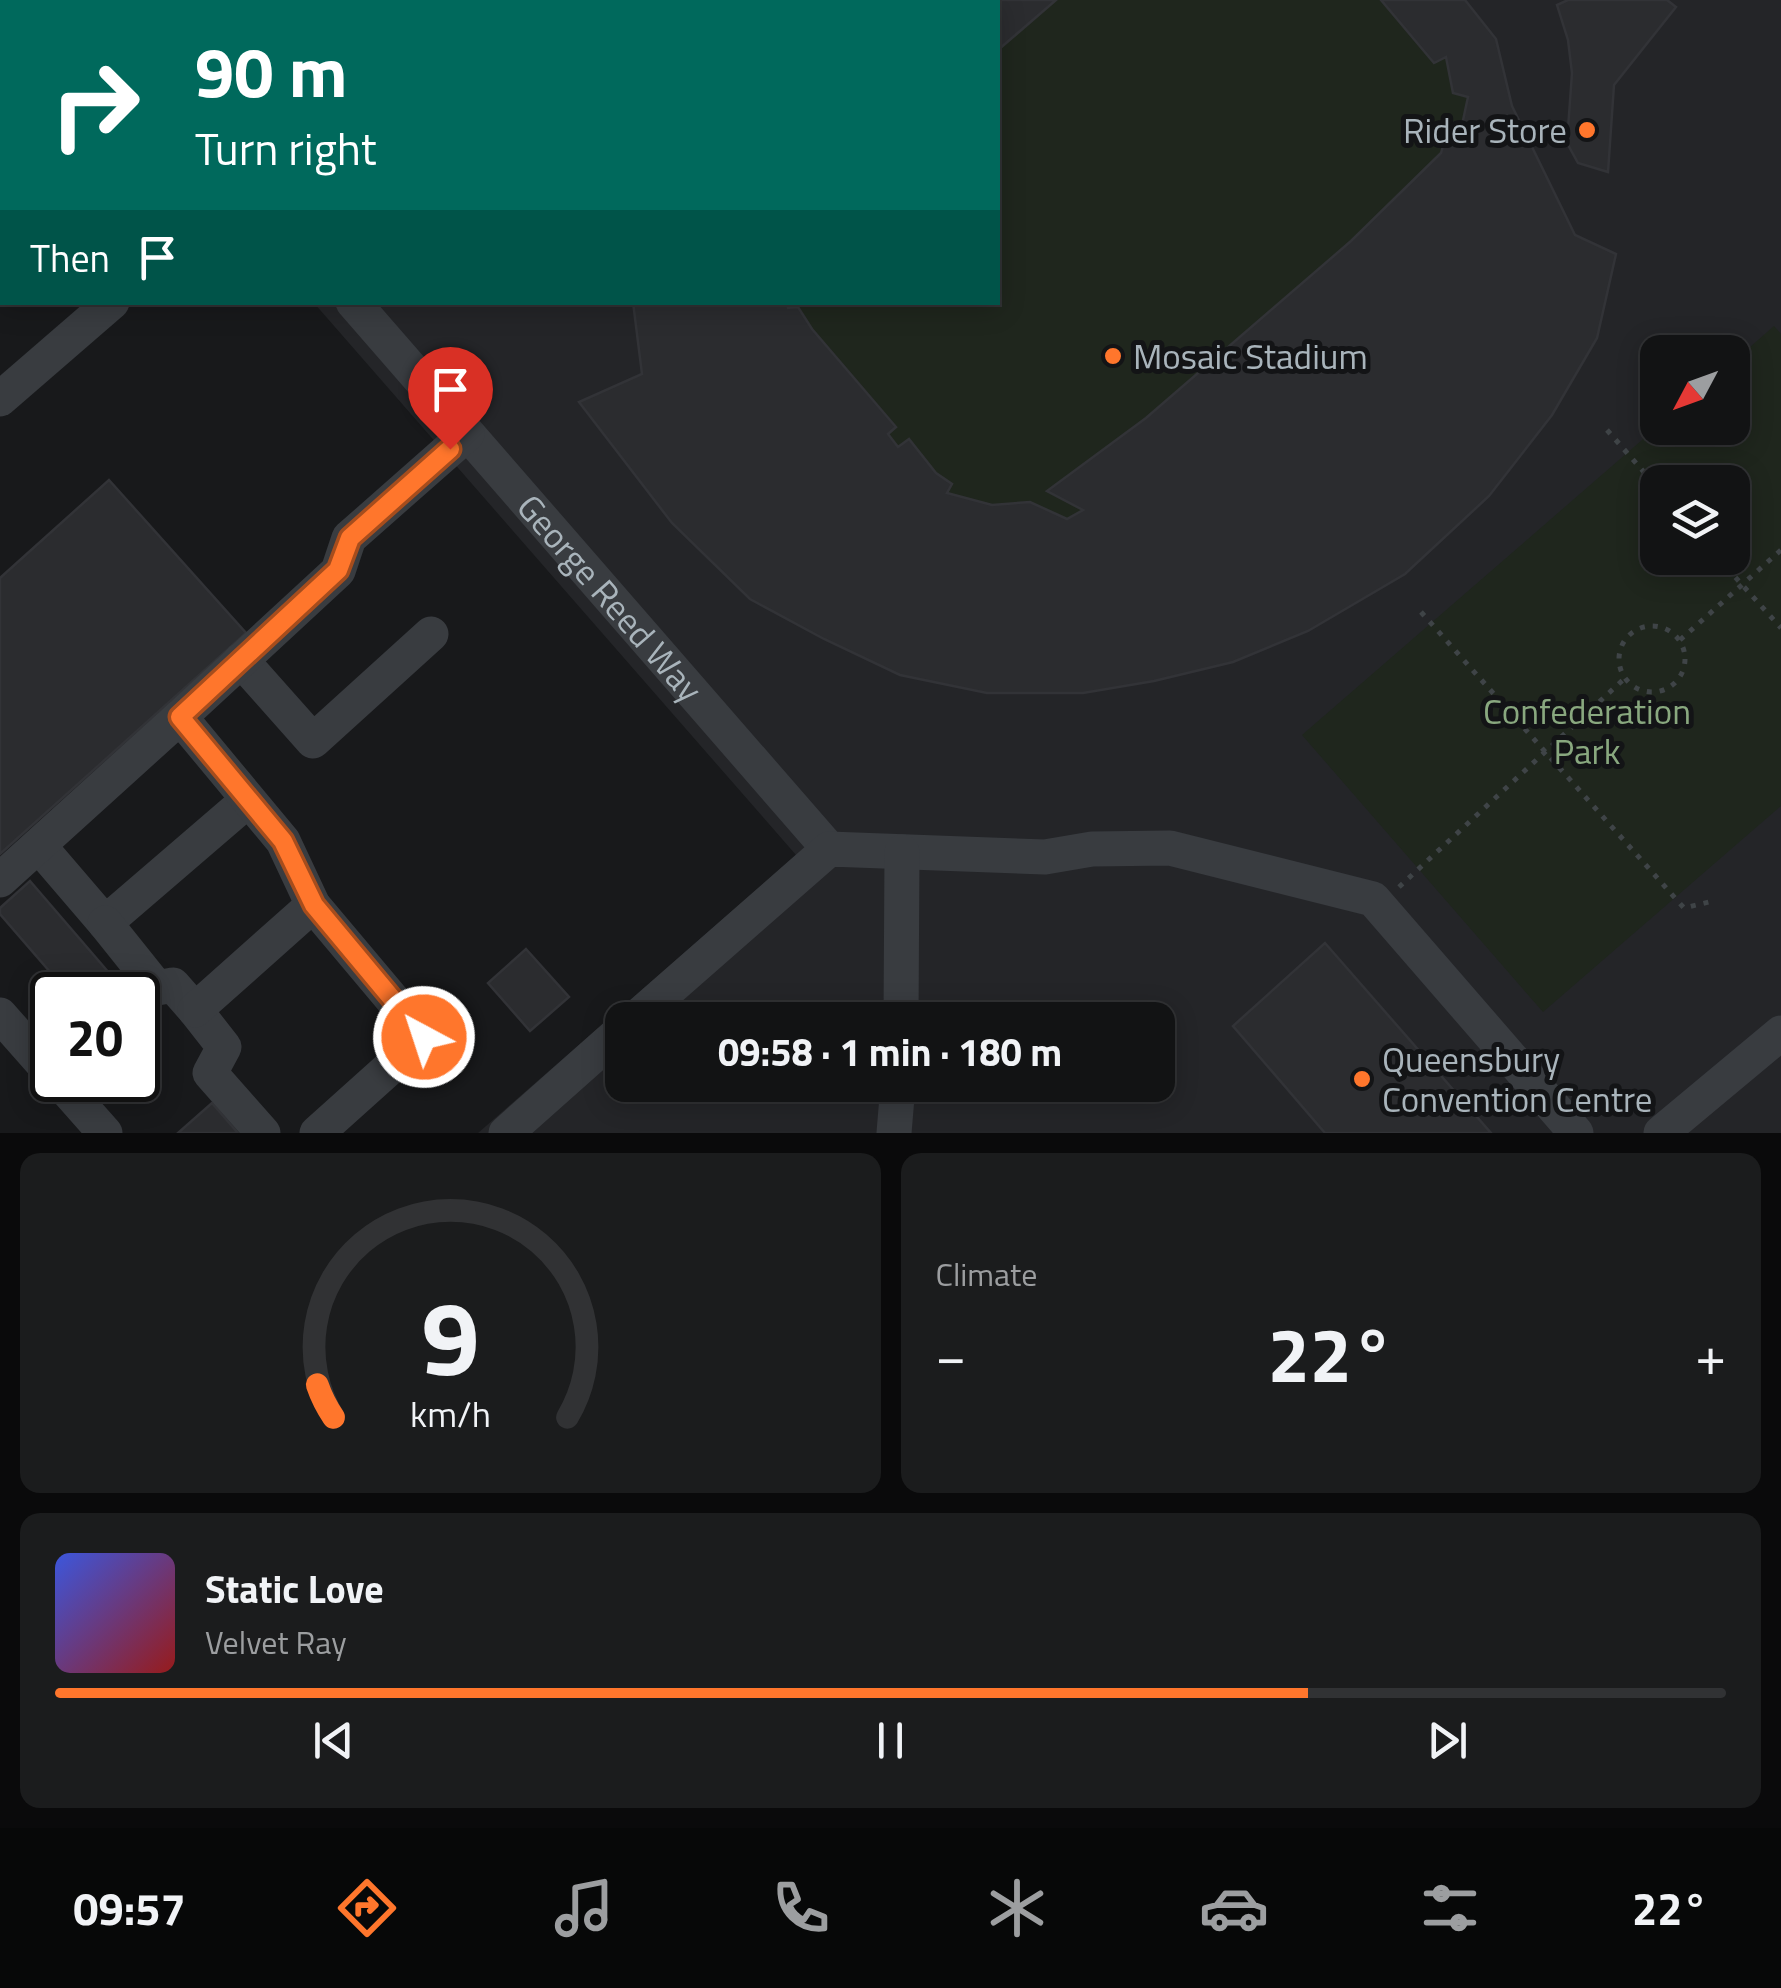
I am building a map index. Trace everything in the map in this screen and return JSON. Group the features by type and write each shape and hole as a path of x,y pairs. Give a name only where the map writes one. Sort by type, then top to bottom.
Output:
{"street":[{"path":"0,399 109,305"},
{"name":"George Reed Way","path":"356,305 829,849"},
{"path":"0,880 338,570 350,538 467,434"},
{"path":"242,660 313,741 431,634"},
{"path":"180,717 283,841 314,905 424,1037 317,1133"},
{"path":"105,923 248,800"},
{"path":"39,846 157,988 172,985 196,1010 224,1046 210,1072 263,1133"},
{"path":"655,1002 829,849 1045,857 1092,849 1170,848 1373,899 1576,1133"},
{"path":"901,1002 902,852"},
{"path":"196,1010 314,905"},
{"path":"0,1014 30,1049"},
{"path":"1661,1133 1781,1032"},
{"path":"506,1133 605,1045"},
{"path":"78,1102 105,1133"},
{"path":"894,1133 897,1102"}],"path":[{"path":"1606,430 1640,468"},
{"path":"1680,640 1781,550"},
{"path":"1734,575 1781,628"},
{"path":"1421,612 1684,908 1709,902"},
{"path":"1645,626 1658,626 1680,640 1685,665 1671,687 1646,692 1625,678 1619,654 1633,632 1645,626"},
{"path":"1379,906 1625,678"}],"shaded area":[{"path":"1000,0 1781,0 1781,1133 478,1133 605,1022 605,1102 1175,1102 1175,1002 628,1002 796,855 316,305 1000,305"}],"green space":[{"name":"Mosaic Stadium","path":"1000,0 1465,0 1496,39 1512,106 1575,234 1616,254 1597,338 1552,415 1489,496 1308,631 1233,662 1154,681 900,675 750,599 672,523 579,402 642,374 633,305 1000,305"},
{"name":"Confederation Park","path":"1774,326 1781,334 1781,806 1543,1012 1302,735 1640,442 1640,445 1750,445 1750,347"}],"building":[{"path":"1000,0 1056,0 1000,48"},
{"name":"Mosaic Stadium","path":"1381,0 1465,0 1496,39 1512,106 1575,235 1616,254 1597,338 1552,415 1489,496 1405,574 1308,631 1233,662 1083,693 987,693 900,675 750,599 672,523 579,402 642,374 633,305 798,307 812,329 896,427 888,434 898,447 909,439 936,473 952,484 947,493 992,505 1030,502 1067,519 1083,510 1047,491 1146,418 1351,241 1441,153 1450,122 1462,125 1468,97 1453,93 1446,57 1434,63"},
{"path":"1568,0 1667,0 1676,7 1614,85 1608,172 1578,163 1567,143 1572,73 1568,40 1557,5"},
{"path":"109,480 246,633 0,854 0,578"},
{"path":"30,881 108,972 50,972 0,914 0,908"},
{"name":"Queensbury Convention Centre","path":"1325,943 1491,1133 1325,1133 1233,1026"},
{"path":"526,949 569,997 530,1031 488,983"},
{"path":"212,1103 238,1133 178,1133"}],"place":[{"name":"Rider Store","path":"1587,130"},
{"name":"Mosaic Stadium","path":"1113,356"},
{"name":"Queensbury Convention Centre","path":"1362,1079"}],"route":[{"path":"424,1037 314,905 283,841 180,717 338,570 350,538 450,449"}]}
